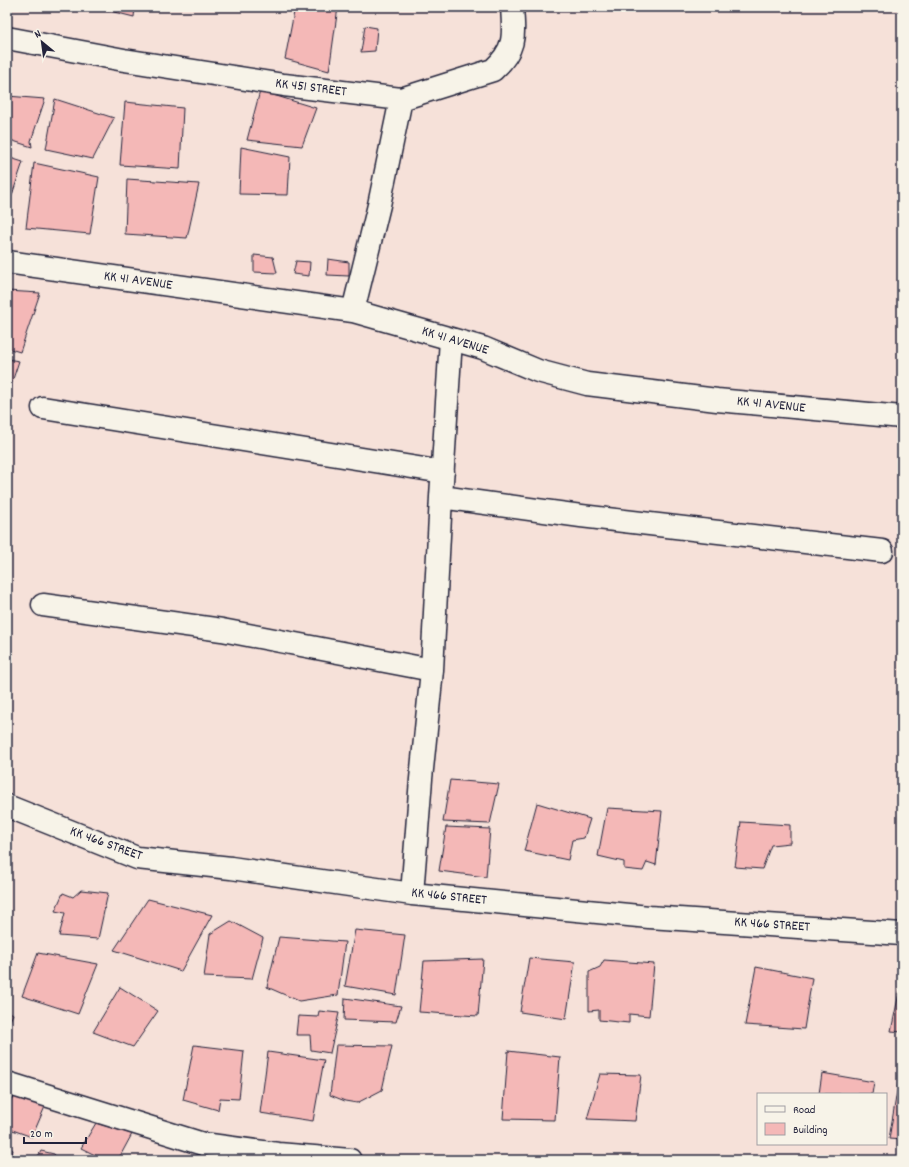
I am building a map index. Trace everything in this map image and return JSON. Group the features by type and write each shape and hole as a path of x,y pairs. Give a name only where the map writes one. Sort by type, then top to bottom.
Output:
{"street":[{"path":"353,311 380,205 401,99 493,70 503,60 511,47 514,27 512,7"},
{"name":"KK 451 STREET","path":"7,38 124,60 284,85 401,99"},
{"name":"KK 41 AVENUE","path":"7,262 353,311 483,348 538,371 587,384 717,400 902,417"},
{"path":"412,894 421,779 432,670 451,339"},
{"path":"43,408 443,472"},
{"path":"441,497 581,516 882,551"},
{"path":"43,605 222,630 432,670"},
{"name":"KK 466 STREET","path":"7,806 138,858 231,868 412,894 649,917 902,934"},
{"path":"7,1083 203,1144 278,1154 350,1160"}],"building":[{"path":"94,7 135,7 134,17"},
{"path":"295,7 338,7 329,71 285,59"},
{"path":"365,26 377,28 375,51 361,52"},
{"path":"260,91 316,108 302,146 247,140"},
{"path":"7,96 45,99 31,141 32,147 7,139"},
{"path":"55,99 114,118 93,159 46,149"},
{"path":"125,102 183,108 180,169 120,165"},
{"path":"241,147 290,157 288,195 239,194"},
{"path":"7,157 23,162 8,207 7,207"},
{"path":"34,163 99,177 90,234 26,228"},
{"path":"127,179 199,184 187,238 125,234"},
{"path":"254,255 273,257 277,273 254,272"},
{"path":"328,259 349,262 349,276 327,275"},
{"path":"296,261 310,262 309,276 293,274"},
{"path":"7,291 40,293 20,352 7,348"},
{"path":"7,359 19,361 7,397"},
{"path":"450,780 499,784 490,824 443,822"},
{"path":"537,803 590,819 584,838 572,840 568,860 524,851"},
{"path":"607,808 662,811 656,865 647,862 643,871 624,869 624,862 598,856"},
{"path":"741,822 790,825 790,843 771,845 762,869 735,867"},
{"path":"446,827 490,829 486,877 439,871"},
{"path":"81,890 108,893 98,939 59,936 65,913 55,911 63,893 73,897"},
{"path":"148,899 212,915 181,971 114,950"},
{"path":"231,921 263,938 252,979 204,977 210,934"},
{"path":"355,930 405,935 396,995 345,986"},
{"path":"279,937 345,942 338,995 299,1001 267,987"},
{"path":"38,953 98,964 78,1014 22,996"},
{"path":"529,958 575,962 566,1019 520,1012"},
{"path":"483,959 478,1016 419,1012 424,961"},
{"path":"604,960 654,964 649,1016 629,1014 629,1023 599,1020 599,1010 589,1011 589,972 600,967"},
{"path":"756,967 812,978 804,1029 745,1025"},
{"path":"902,979 902,1032 891,1031"},
{"path":"120,987 158,1011 133,1047 93,1032"},
{"path":"345,998 401,1006 396,1022 344,1020"},
{"path":"7,1010 13,1014 7,1028"},
{"path":"319,1011 339,1013 330,1053 311,1050 310,1035 296,1035 298,1016 318,1017"},
{"path":"194,1045 244,1051 239,1099 220,1098 218,1110 183,1100"},
{"path":"336,1045 392,1046 382,1090 357,1103 345,1101 330,1095"},
{"path":"508,1051 560,1057 555,1120 503,1119"},
{"path":"268,1052 324,1060 313,1121 260,1113"},
{"path":"822,1073 874,1082 872,1093 819,1093"},
{"path":"600,1074 641,1075 635,1121 587,1119"},
{"path":"899,1079 902,1080 902,1140 889,1139"},
{"path":"15,1093 47,1102 32,1137 7,1128 7,1107"},
{"path":"96,1123 132,1134 118,1160 105,1160 81,1148"},
{"path":"7,1147 13,1150 10,1160 7,1160"},
{"path":"41,1151 54,1154 59,1160 36,1160"}]}
